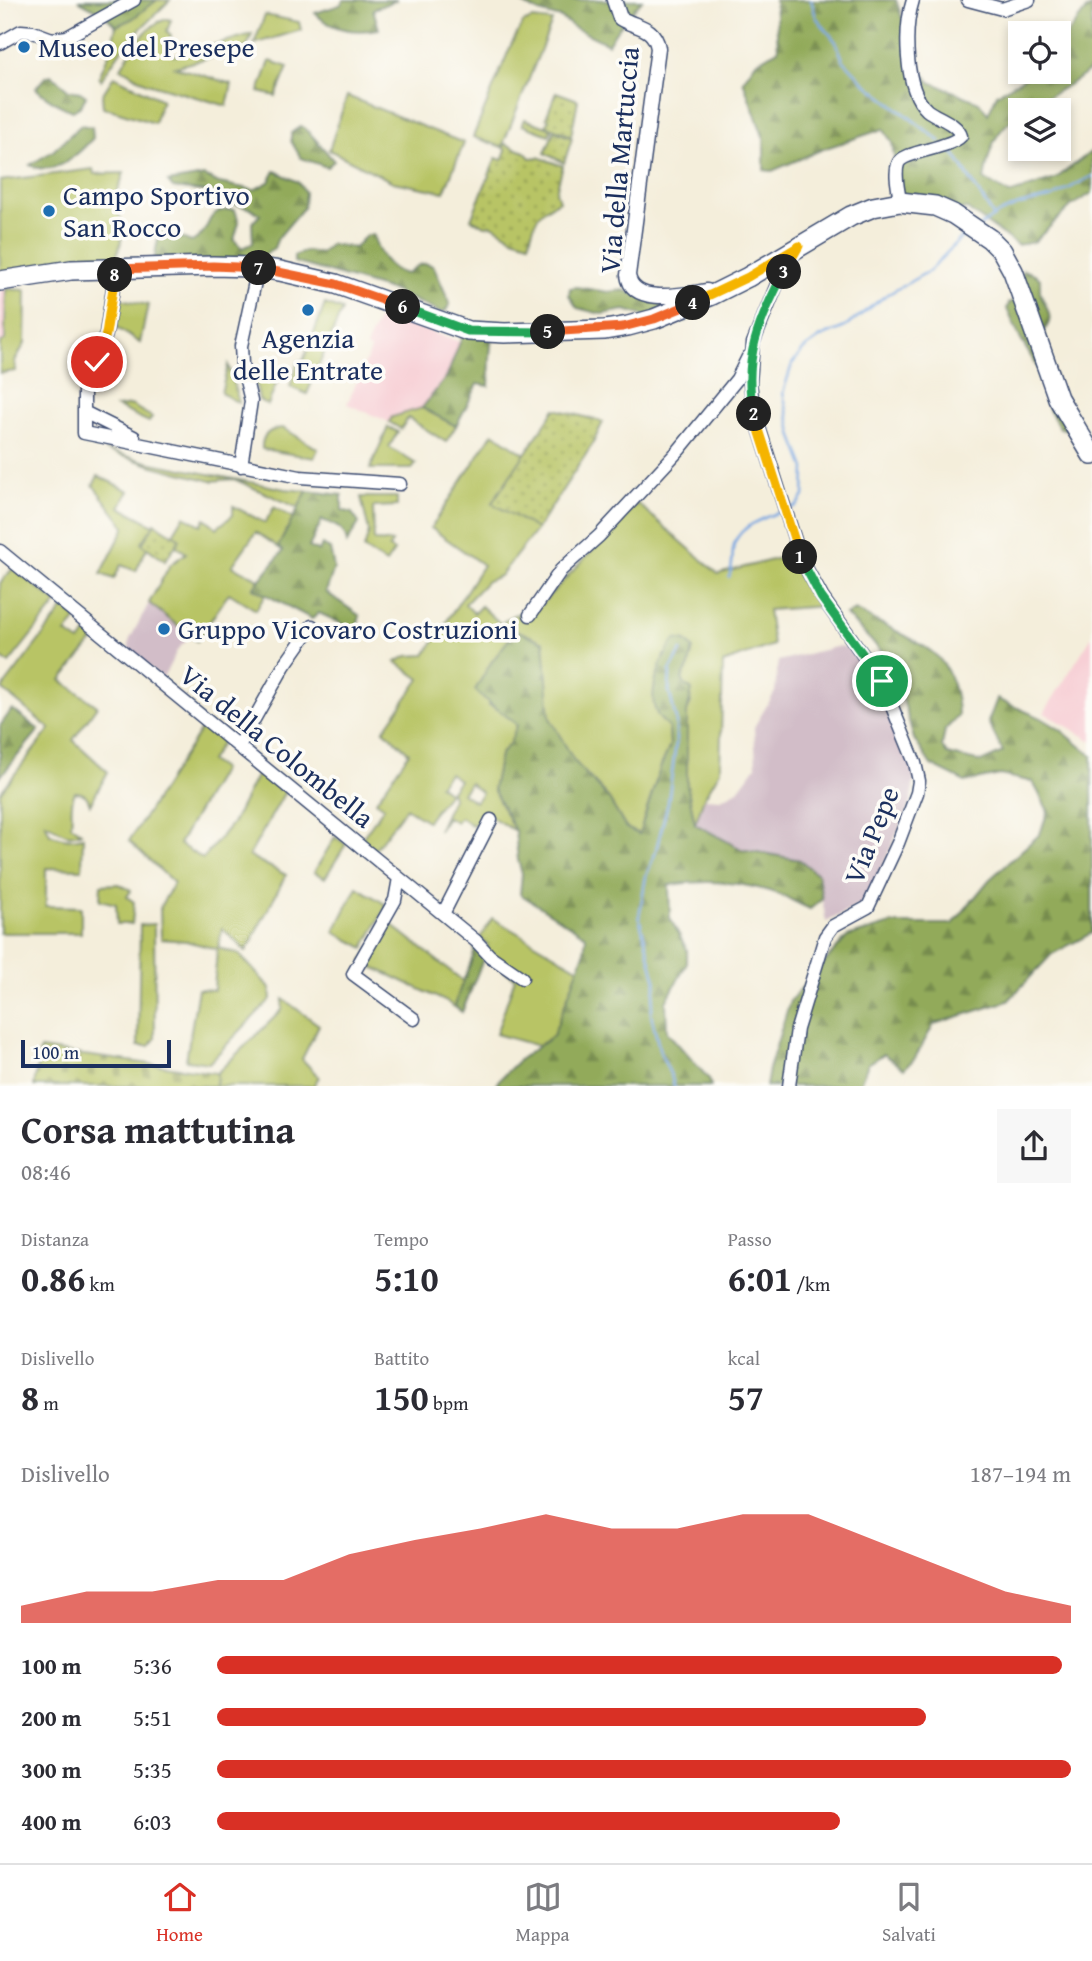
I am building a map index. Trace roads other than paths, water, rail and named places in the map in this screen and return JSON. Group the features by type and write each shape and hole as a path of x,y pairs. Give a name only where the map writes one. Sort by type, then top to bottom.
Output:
{"main road":[{"path":"0,281 66,270 213,266 258,268 336,284 451,326 481,332 593,330 623,327 654,319 731,286 854,214 900,202 923,204 944,209 997,245 1013,271 1058,398 1092,455"}],"street":[{"path":"0,44 21,31 52,39 67,37 134,0"},
{"name":"Via della Martuccia","path":"614,0 620,18 649,31 656,38 658,48 629,268 630,283 639,292 663,296 731,286"},
{"path":"900,202 897,170 899,161 905,156 960,138 960,131 928,110 915,91 907,46 913,0"},
{"path":"968,0 1002,9 1029,0"},
{"name":"Via Pepe","path":"789,1086 798,1023 825,937 833,926 868,907 898,844 918,793 919,781 915,763 882,681 816,588 801,559 752,405 752,343 778,282 799,246"},
{"path":"241,466 251,401 242,364 241,346 258,268"},
{"path":"116,269 106,334 84,390 84,433 309,478 400,484"},
{"path":"530,615 561,570 634,500 697,428 739,376 747,362 752,343"},
{"path":"84,412 149,445"},
{"name":"Via della Colombella","path":"0,551 476,940 490,956 522,978"},
{"path":"239,746 284,666 312,626"},
{"path":"443,914 491,820"},
{"path":"399,878 395,900 353,974 414,1019"}],"waterway":[{"path":"811,0 816,17 836,42 843,60 866,84 940,141"},
{"path":"947,148 955,155 994,217"},
{"path":"981,225 1019,205 1053,197 1092,176"},
{"path":"788,509 797,506 804,496 805,468 793,437 783,393 792,364 804,349 821,337 845,327 885,296 929,271 966,233"},
{"path":"729,577 733,550 739,535 751,525 782,511"},
{"path":"674,1086 660,1052 651,1014 656,981 639,917 646,876 655,854 668,803 676,743 676,719 669,691 670,671 681,651"}],"place":[{"name":"Museo del Presepe","path":"24,47"},
{"name":"Campo Sportivo San Rocco","path":"49,211"},
{"name":"Agenzia delle Entrate","path":"308,310"},
{"name":"Gruppo Vicovaro Costruzioni","path":"164,629"}]}
